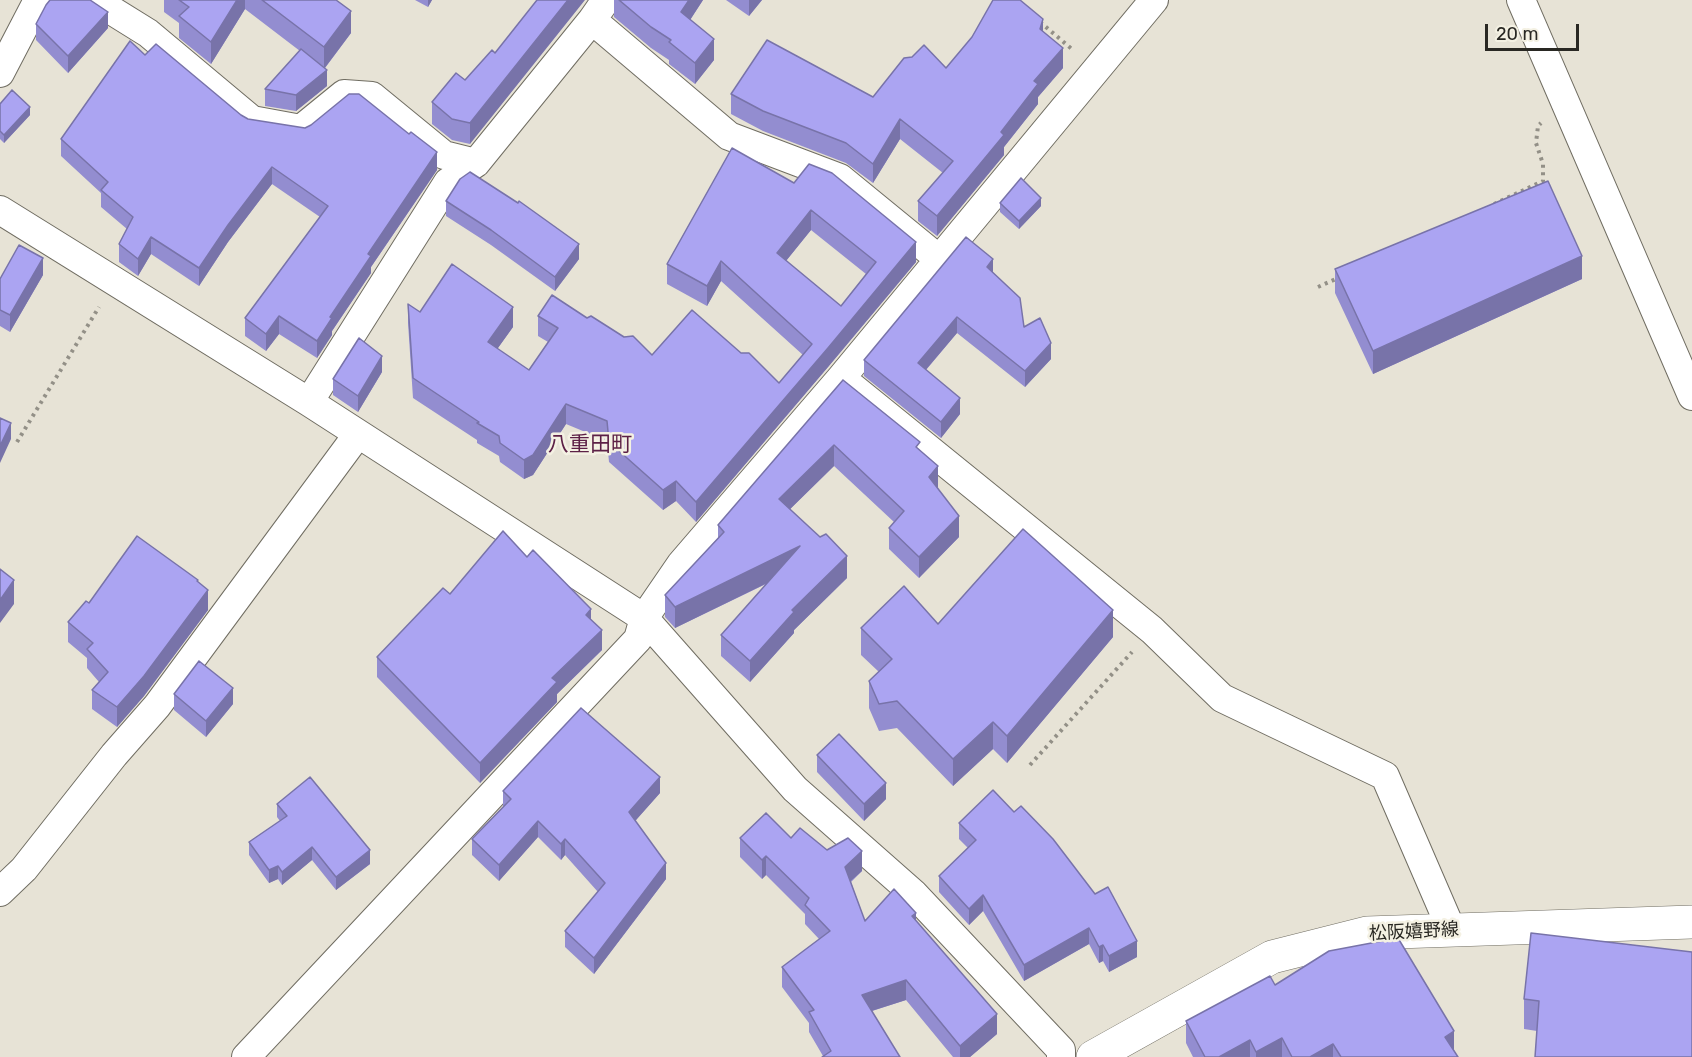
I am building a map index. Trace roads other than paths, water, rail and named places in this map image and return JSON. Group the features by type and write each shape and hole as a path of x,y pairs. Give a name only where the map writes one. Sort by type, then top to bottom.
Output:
{"main road":[{"name":"松阪嬉野線","path":"1093,1057 1272,957 1367,933 1692,922"}],"street":[{"path":"0,73 38,0"},
{"path":"95,0 148,33 252,120 301,129 344,94 372,96 444,154 477,163"},
{"path":"246,1057 638,639 644,618 681,564 841,378 1154,0"},
{"path":"1521,0 1692,396"},
{"path":"309,402 448,182 477,163 599,10 729,136 840,178 939,259"},
{"path":"0,210 309,402 644,618 795,789 914,894 1061,1050 1061,1057"},
{"path":"841,378 1152,630 1222,698 1385,776 1452,931"},
{"path":"0,892 24,868 114,755 157,706 358,434"}],"district":[{"name":"八重田町","path":"590,445"}]}
